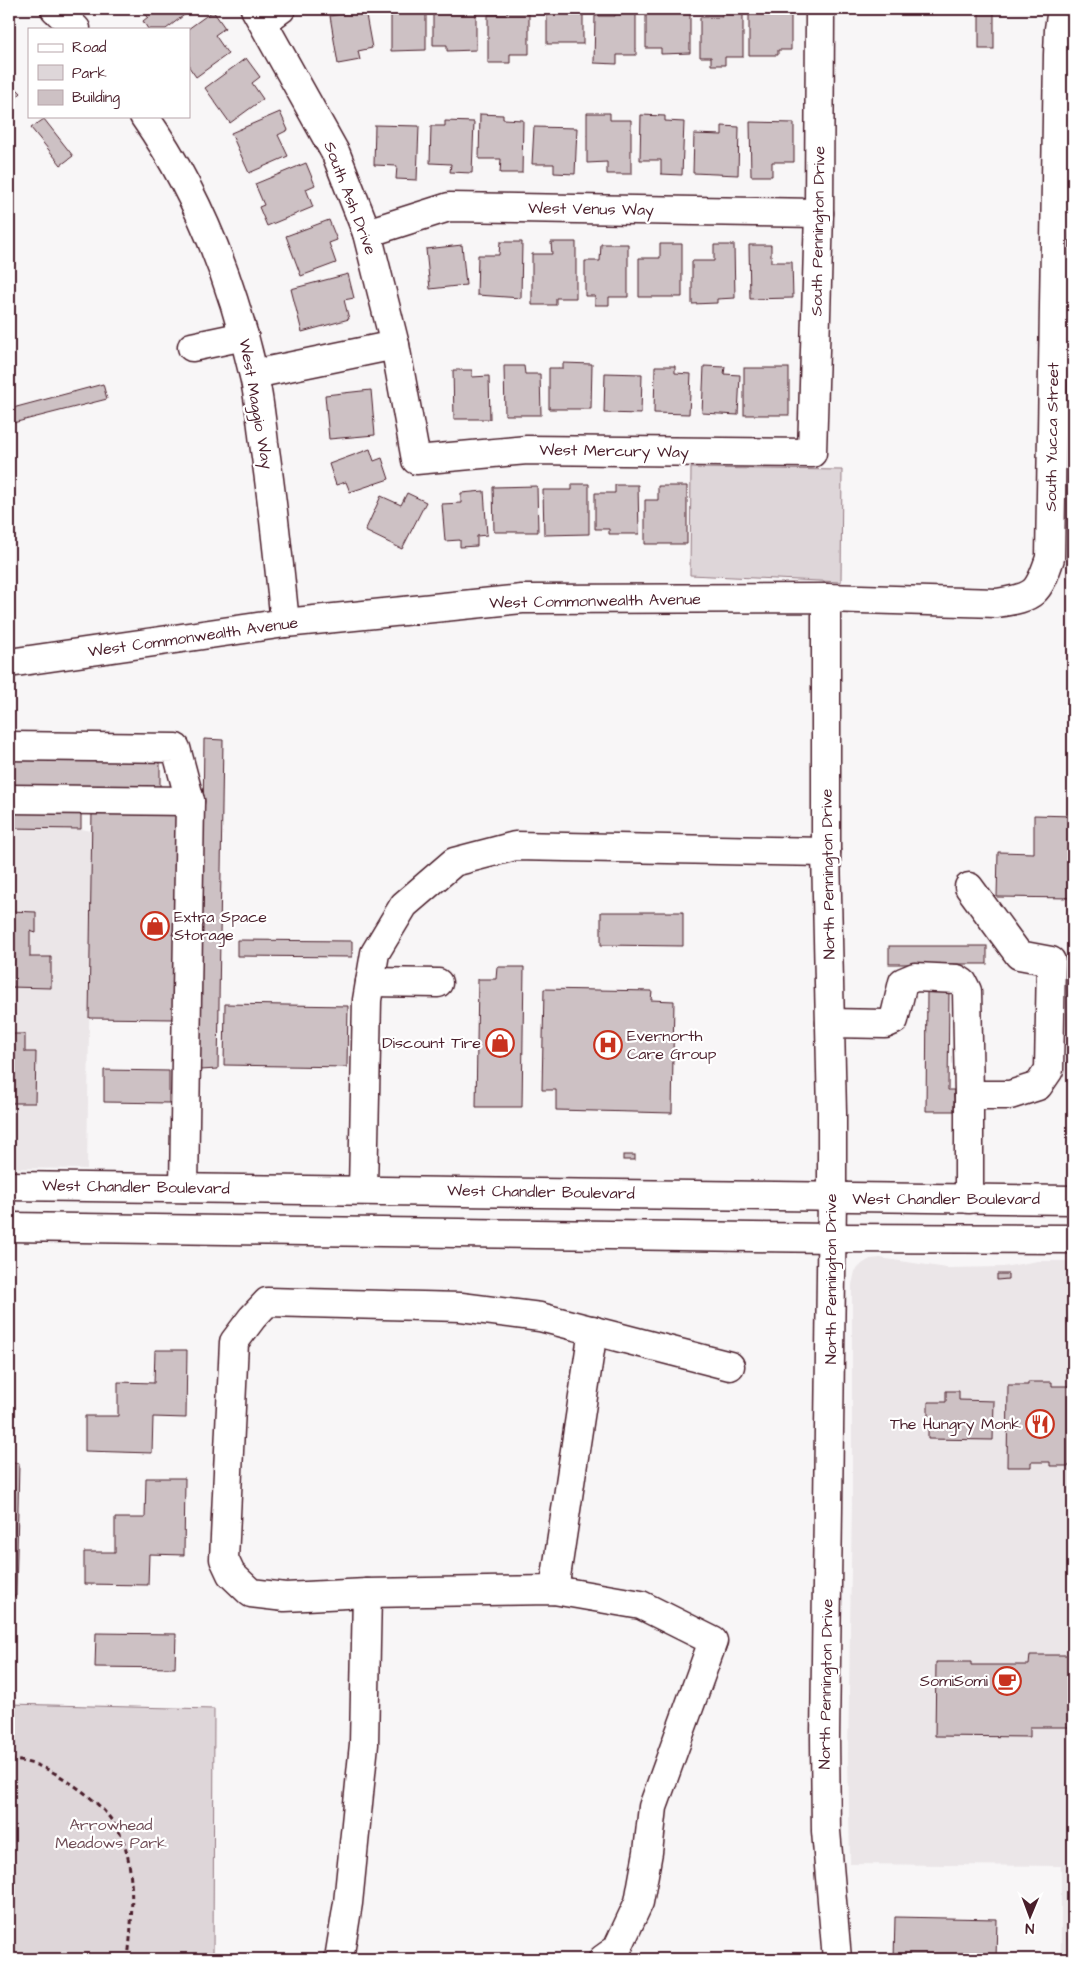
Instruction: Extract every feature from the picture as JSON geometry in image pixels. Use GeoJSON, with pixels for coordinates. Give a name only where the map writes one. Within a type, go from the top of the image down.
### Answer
{"type":"FeatureCollection","features":[{"type":"Feature","properties":{"kind":"street"},"geometry":{"type":"LineString","coordinates":[[55,9],[75,28]]}},
{"type":"Feature","properties":{"kind":"street","name":"South Pennington Drive"},"geometry":{"type":"LineString","coordinates":[[812,453],[819,213],[820,9]]}},
{"type":"Feature","properties":{"kind":"street","name":"South Yucca Street"},"geometry":{"type":"LineString","coordinates":[[1034,592],[1044,575],[1050,558],[1058,55],[1062,9]]}},
{"type":"Feature","properties":{"kind":"street","name":"South Ash Drive"},"geometry":{"type":"LineString","coordinates":[[266,13],[336,154],[367,233],[395,346],[416,460]]}},
{"type":"Feature","properties":{"kind":"street","name":"West Maggio Way"},"geometry":{"type":"LineString","coordinates":[[145,118],[160,138],[206,225],[226,275],[244,336],[254,374],[275,519],[285,623]]}},
{"type":"Feature","properties":{"kind":"street","name":"West Venus Way"},"geometry":{"type":"LineString","coordinates":[[367,233],[449,207],[819,213]]}},
{"type":"Feature","properties":{"kind":"street"},"geometry":{"type":"LineString","coordinates":[[192,347],[244,336]]}},
{"type":"Feature","properties":{"kind":"street"},"geometry":{"type":"LineString","coordinates":[[254,374],[395,346]]}},
{"type":"Feature","properties":{"kind":"street","name":"West Mercury Way"},"geometry":{"type":"LineString","coordinates":[[416,460],[527,450],[812,453]]}},
{"type":"Feature","properties":{"kind":"street","name":"West Commonwealth Avenue"},"geometry":{"type":"LineString","coordinates":[[9,663],[285,623],[522,599],[826,598],[997,602],[1016,600],[1034,592]]}},
{"type":"Feature","properties":{"kind":"street","name":"North Pennington Drive"},"geometry":{"type":"LineString","coordinates":[[826,598],[826,852],[832,1238],[825,1755],[826,1831],[837,1959]]}},
{"type":"Feature","properties":{"kind":"street"},"geometry":{"type":"LineString","coordinates":[[9,746],[176,748],[190,801],[184,1188]]}},
{"type":"Feature","properties":{"kind":"street"},"geometry":{"type":"LineString","coordinates":[[9,799],[190,801]]}},
{"type":"Feature","properties":{"kind":"street"},"geometry":{"type":"LineString","coordinates":[[363,1189],[367,1000],[375,954],[404,905],[454,862],[515,846],[826,852]]}},
{"type":"Feature","properties":{"kind":"street"},"geometry":{"type":"LineString","coordinates":[[969,886],[1019,955],[1051,961],[1049,1070],[1038,1086],[1010,1095],[969,1095]]}},
{"type":"Feature","properties":{"kind":"street"},"geometry":{"type":"LineString","coordinates":[[830,1023],[885,1024],[894,1020],[903,982],[915,977],[957,978],[963,983],[967,991],[969,1199]]}},
{"type":"Feature","properties":{"kind":"street"},"geometry":{"type":"LineString","coordinates":[[370,982],[438,983]]}},
{"type":"Feature","properties":{"kind":"street","name":"West Chandler Boulevard"},"geometry":{"type":"LineString","coordinates":[[9,1186],[363,1189],[832,1198],[1073,1200]]}},
{"type":"Feature","properties":{"kind":"street"},"geometry":{"type":"LineString","coordinates":[[9,1227],[832,1238],[1073,1239]]}},
{"type":"Feature","properties":{"kind":"street"},"geometry":{"type":"LineString","coordinates":[[603,1959],[617,1949],[639,1902],[648,1852],[653,1807],[713,1641],[641,1605],[554,1590],[285,1597],[251,1593],[231,1574],[224,1558],[234,1342],[267,1302],[461,1307],[540,1317],[730,1366]]}},
{"type":"Feature","properties":{"kind":"street"},"geometry":{"type":"LineString","coordinates":[[554,1590],[593,1330]]}},
{"type":"Feature","properties":{"kind":"street"},"geometry":{"type":"LineString","coordinates":[[339,1959],[348,1903],[364,1744],[367,1594]]}},
{"type":"Feature","properties":{"kind":"path"},"geometry":{"type":"LineString","coordinates":[[9,1760],[24,1761],[48,1768],[88,1795],[119,1831],[128,1861],[132,1892],[128,1959]]}},
{"type":"Feature","properties":{"kind":"shaded area"},"geometry":{"type":"Polygon","coordinates":[[[9,828],[81,829],[92,831],[87,1169],[9,1168],[9,828]]]}},
{"type":"Feature","properties":{"kind":"shaded area"},"geometry":{"type":"Polygon","coordinates":[[[880,1258],[947,1268],[1003,1267],[1038,1261],[1073,1261],[1073,1959],[1061,1959],[1061,1866],[850,1864],[848,1756],[852,1503],[852,1285],[855,1271],[862,1264],[870,1259],[880,1258]]]}},
{"type":"Feature","properties":{"kind":"green space"},"geometry":{"type":"Polygon","coordinates":[[[691,468],[842,470],[841,582],[690,575],[691,468]]]}},
{"type":"Feature","properties":{"kind":"green space","name":"Arrowhead Meadows Park"},"geometry":{"type":"Polygon","coordinates":[[[9,1704],[214,1709],[213,1959],[9,1959],[9,1704]]]}},
{"type":"Feature","properties":{"kind":"building"},"geometry":{"type":"Polygon","coordinates":[[[141,9],[192,9],[167,28],[147,28],[143,21],[148,17],[141,9]]]}},
{"type":"Feature","properties":{"kind":"building"},"geometry":{"type":"Polygon","coordinates":[[[391,9],[426,9],[426,50],[391,51],[391,9]]]}},
{"type":"Feature","properties":{"kind":"building"},"geometry":{"type":"Polygon","coordinates":[[[433,9],[476,9],[476,50],[447,51],[447,45],[433,45],[433,9]]]}},
{"type":"Feature","properties":{"kind":"building"},"geometry":{"type":"Polygon","coordinates":[[[507,9],[529,9],[529,54],[510,54],[510,63],[488,63],[488,15],[507,15],[507,9]]]}},
{"type":"Feature","properties":{"kind":"building"},"geometry":{"type":"Polygon","coordinates":[[[547,9],[583,9],[583,44],[547,44],[547,9]]]}},
{"type":"Feature","properties":{"kind":"building"},"geometry":{"type":"Polygon","coordinates":[[[615,9],[636,9],[636,55],[617,55],[617,64],[594,63],[595,16],[615,16],[615,9]]]}},
{"type":"Feature","properties":{"kind":"building"},"geometry":{"type":"Polygon","coordinates":[[[668,9],[690,9],[690,53],[661,54],[661,48],[646,48],[646,12],[668,12],[668,9]]]}},
{"type":"Feature","properties":{"kind":"building"},"geometry":{"type":"Polygon","coordinates":[[[722,9],[743,9],[743,57],[725,57],[725,65],[711,65],[711,57],[700,57],[700,17],[722,17],[722,9]]]}},
{"type":"Feature","properties":{"kind":"building"},"geometry":{"type":"Polygon","coordinates":[[[749,9],[771,9],[771,13],[791,13],[791,50],[778,50],[778,55],[749,55],[749,9]]]}},
{"type":"Feature","properties":{"kind":"building"},"geometry":{"type":"Polygon","coordinates":[[[979,9],[994,9],[994,49],[979,49],[979,9]]]}},
{"type":"Feature","properties":{"kind":"building"},"geometry":{"type":"Polygon","coordinates":[[[365,10],[372,48],[358,51],[360,60],[338,64],[330,16],[365,10]]]}},
{"type":"Feature","properties":{"kind":"building"},"geometry":{"type":"Polygon","coordinates":[[[213,11],[225,28],[215,35],[228,54],[196,77],[190,68],[189,28],[213,11]]]}},
{"type":"Feature","properties":{"kind":"building"},"geometry":{"type":"Polygon","coordinates":[[[246,58],[260,77],[252,83],[263,99],[230,123],[205,88],[246,58]]]}},
{"type":"Feature","properties":{"kind":"building"},"geometry":{"type":"Polygon","coordinates":[[[9,81],[21,93],[10,104],[9,103],[9,81]]]}},
{"type":"Feature","properties":{"kind":"building"},"geometry":{"type":"Polygon","coordinates":[[[280,112],[288,130],[278,135],[288,156],[249,173],[231,133],[280,112]]]}},
{"type":"Feature","properties":{"kind":"building"},"geometry":{"type":"Polygon","coordinates":[[[587,113],[610,113],[610,120],[631,120],[631,174],[607,174],[607,162],[587,163],[587,113]]]}},
{"type":"Feature","properties":{"kind":"building"},"geometry":{"type":"Polygon","coordinates":[[[480,114],[503,115],[503,119],[523,120],[522,173],[500,173],[501,159],[479,159],[480,114]]]}},
{"type":"Feature","properties":{"kind":"building"},"geometry":{"type":"Polygon","coordinates":[[[641,115],[665,116],[665,121],[684,122],[682,175],[661,174],[661,160],[640,160],[641,115]]]}},
{"type":"Feature","properties":{"kind":"building"},"geometry":{"type":"Polygon","coordinates":[[[44,119],[73,156],[61,165],[31,128],[44,119]]]}},
{"type":"Feature","properties":{"kind":"building"},"geometry":{"type":"Polygon","coordinates":[[[445,121],[474,122],[472,173],[450,172],[451,164],[430,163],[431,126],[445,126],[445,121]]]}},
{"type":"Feature","properties":{"kind":"building"},"geometry":{"type":"Polygon","coordinates":[[[750,122],[794,123],[794,162],[772,162],[772,176],[751,176],[750,122]]]}},
{"type":"Feature","properties":{"kind":"building"},"geometry":{"type":"Polygon","coordinates":[[[375,125],[419,126],[417,180],[396,179],[397,166],[374,165],[375,125]]]}},
{"type":"Feature","properties":{"kind":"building"},"geometry":{"type":"Polygon","coordinates":[[[722,126],[739,127],[738,175],[693,173],[694,134],[722,135],[722,126]]]}},
{"type":"Feature","properties":{"kind":"building"},"geometry":{"type":"Polygon","coordinates":[[[534,127],[577,128],[575,174],[554,173],[554,164],[532,164],[534,127]]]}},
{"type":"Feature","properties":{"kind":"building"},"geometry":{"type":"Polygon","coordinates":[[[306,163],[315,185],[306,189],[313,207],[267,226],[259,207],[264,205],[255,184],[306,163]]]}},
{"type":"Feature","properties":{"kind":"building"},"geometry":{"type":"Polygon","coordinates":[[[329,220],[337,240],[329,243],[336,263],[301,276],[286,236],[329,220]]]}},
{"type":"Feature","properties":{"kind":"building"},"geometry":{"type":"Polygon","coordinates":[[[500,242],[522,242],[521,298],[477,295],[478,255],[499,255],[500,242]]]}},
{"type":"Feature","properties":{"kind":"building"},"geometry":{"type":"Polygon","coordinates":[[[551,242],[576,242],[576,298],[556,298],[556,305],[532,305],[532,254],[552,254],[551,242]]]}},
{"type":"Feature","properties":{"kind":"building"},"geometry":{"type":"Polygon","coordinates":[[[601,244],[628,244],[628,297],[609,297],[609,305],[595,305],[595,296],[585,296],[585,261],[600,261],[601,244]]]}},
{"type":"Feature","properties":{"kind":"building"},"geometry":{"type":"Polygon","coordinates":[[[660,244],[682,244],[682,297],[639,297],[639,258],[660,258],[660,244]]]}},
{"type":"Feature","properties":{"kind":"building"},"geometry":{"type":"Polygon","coordinates":[[[462,245],[466,285],[430,289],[426,249],[462,245]]]}},
{"type":"Feature","properties":{"kind":"building"},"geometry":{"type":"Polygon","coordinates":[[[714,245],[734,245],[735,298],[717,299],[717,303],[692,304],[692,261],[714,261],[714,245]]]}},
{"type":"Feature","properties":{"kind":"building"},"geometry":{"type":"Polygon","coordinates":[[[749,245],[771,245],[771,262],[792,262],[793,298],[750,299],[749,245]]]}},
{"type":"Feature","properties":{"kind":"building"},"geometry":{"type":"Polygon","coordinates":[[[348,274],[354,298],[344,300],[349,319],[302,332],[291,289],[348,274]]]}},
{"type":"Feature","properties":{"kind":"building"},"geometry":{"type":"Polygon","coordinates":[[[563,363],[592,364],[591,409],[549,409],[549,368],[563,368],[563,363]]]}},
{"type":"Feature","properties":{"kind":"building"},"geometry":{"type":"Polygon","coordinates":[[[504,366],[524,366],[525,374],[540,374],[541,415],[505,415],[504,366]]]}},
{"type":"Feature","properties":{"kind":"building"},"geometry":{"type":"Polygon","coordinates":[[[655,366],[675,366],[675,373],[691,374],[689,414],[654,413],[655,366]]]}},
{"type":"Feature","properties":{"kind":"building"},"geometry":{"type":"Polygon","coordinates":[[[704,366],[725,367],[724,374],[740,375],[738,415],[702,413],[704,366]]]}},
{"type":"Feature","properties":{"kind":"building"},"geometry":{"type":"Polygon","coordinates":[[[744,368],[789,368],[789,415],[744,415],[744,368]]]}},
{"type":"Feature","properties":{"kind":"building"},"geometry":{"type":"Polygon","coordinates":[[[453,370],[472,370],[472,377],[489,376],[490,419],[454,419],[453,370]]]}},
{"type":"Feature","properties":{"kind":"building"},"geometry":{"type":"Polygon","coordinates":[[[605,373],[642,374],[641,414],[604,413],[605,373]]]}},
{"type":"Feature","properties":{"kind":"building"},"geometry":{"type":"Polygon","coordinates":[[[103,384],[107,399],[9,424],[9,409],[103,384]]]}},
{"type":"Feature","properties":{"kind":"building"},"geometry":{"type":"Polygon","coordinates":[[[371,390],[375,435],[329,439],[325,395],[371,390]]]}},
{"type":"Feature","properties":{"kind":"building"},"geometry":{"type":"Polygon","coordinates":[[[370,449],[374,461],[382,458],[389,479],[350,492],[346,482],[336,485],[329,464],[370,449]]]}},
{"type":"Feature","properties":{"kind":"building"},"geometry":{"type":"Polygon","coordinates":[[[572,484],[589,484],[589,534],[544,535],[543,490],[572,490],[572,484]]]}},
{"type":"Feature","properties":{"kind":"building"},"geometry":{"type":"Polygon","coordinates":[[[615,485],[638,485],[639,534],[609,534],[609,529],[595,529],[595,493],[615,493],[615,485]]]}},
{"type":"Feature","properties":{"kind":"building"},"geometry":{"type":"Polygon","coordinates":[[[537,486],[538,532],[494,532],[493,487],[537,486]]]}},
{"type":"Feature","properties":{"kind":"building"},"geometry":{"type":"Polygon","coordinates":[[[658,486],[687,486],[687,544],[645,544],[645,500],[658,500],[658,486]]]}},
{"type":"Feature","properties":{"kind":"building"},"geometry":{"type":"Polygon","coordinates":[[[484,491],[487,535],[477,536],[477,546],[460,547],[460,540],[445,541],[442,504],[461,503],[461,493],[484,491]]]}},
{"type":"Feature","properties":{"kind":"building"},"geometry":{"type":"Polygon","coordinates":[[[407,493],[426,502],[402,549],[365,531],[381,496],[401,505],[407,493]]]}},
{"type":"Feature","properties":{"kind":"building"},"geometry":{"type":"Polygon","coordinates":[[[204,739],[223,740],[218,1069],[200,1070],[204,739]]]}},
{"type":"Feature","properties":{"kind":"building"},"geometry":{"type":"Polygon","coordinates":[[[9,756],[160,758],[160,789],[9,786],[9,756]]]}},
{"type":"Feature","properties":{"kind":"building"},"geometry":{"type":"Polygon","coordinates":[[[9,810],[81,811],[81,829],[9,828],[9,810]]]}},
{"type":"Feature","properties":{"kind":"building"},"geometry":{"type":"Polygon","coordinates":[[[92,811],[177,812],[174,1019],[89,1018],[92,811]]]}},
{"type":"Feature","properties":{"kind":"building"},"geometry":{"type":"Polygon","coordinates":[[[1034,815],[1073,816],[1073,898],[997,897],[998,852],[1034,853],[1034,815]]]}},
{"type":"Feature","properties":{"kind":"building"},"geometry":{"type":"Polygon","coordinates":[[[9,911],[36,912],[36,933],[30,931],[30,957],[51,957],[51,988],[9,987],[9,911]]]}},
{"type":"Feature","properties":{"kind":"building"},"geometry":{"type":"Polygon","coordinates":[[[601,912],[683,912],[683,946],[601,945],[601,912]]]}},
{"type":"Feature","properties":{"kind":"building"},"geometry":{"type":"Polygon","coordinates":[[[237,940],[352,941],[352,957],[237,956],[237,940]]]}},
{"type":"Feature","properties":{"kind":"building"},"geometry":{"type":"Polygon","coordinates":[[[889,946],[987,946],[987,964],[889,964],[889,946]]]}},
{"type":"Feature","properties":{"kind":"building","name":"Discount Tire"},"geometry":{"type":"Polygon","coordinates":[[[497,967],[524,967],[522,1107],[476,1107],[478,979],[496,979],[497,967]]]}},
{"type":"Feature","properties":{"kind":"building","name":"Evernorth Care Group"},"geometry":{"type":"Polygon","coordinates":[[[544,989],[652,991],[651,1000],[674,1001],[672,1113],[556,1110],[556,1090],[542,1090],[544,989]]]}},
{"type":"Feature","properties":{"kind":"building"},"geometry":{"type":"Polygon","coordinates":[[[927,992],[949,992],[948,1090],[954,1090],[954,1111],[926,1111],[927,992]]]}},
{"type":"Feature","properties":{"kind":"building"},"geometry":{"type":"Polygon","coordinates":[[[225,1004],[348,1006],[347,1067],[224,1065],[225,1004]]]}},
{"type":"Feature","properties":{"kind":"building"},"geometry":{"type":"Polygon","coordinates":[[[9,1034],[25,1034],[25,1052],[36,1052],[35,1103],[9,1103],[9,1034]]]}},
{"type":"Feature","properties":{"kind":"building"},"geometry":{"type":"Polygon","coordinates":[[[104,1070],[169,1071],[169,1103],[104,1102],[104,1070]]]}},
{"type":"Feature","properties":{"kind":"building"},"geometry":{"type":"Polygon","coordinates":[[[623,1155],[635,1155],[635,1160],[623,1160],[623,1155]]]}},
{"type":"Feature","properties":{"kind":"building"},"geometry":{"type":"Polygon","coordinates":[[[997,1274],[1008,1274],[1008,1279],[997,1280],[997,1274]]]}},
{"type":"Feature","properties":{"kind":"building"},"geometry":{"type":"Polygon","coordinates":[[[155,1350],[187,1350],[186,1418],[153,1417],[152,1453],[85,1451],[85,1416],[118,1416],[118,1382],[154,1383],[155,1350]]]}},
{"type":"Feature","properties":{"kind":"building","name":"The Hungry Monk"},"geometry":{"type":"Polygon","coordinates":[[[1028,1382],[1052,1382],[1052,1386],[1072,1386],[1071,1466],[1050,1466],[1050,1462],[1031,1462],[1031,1467],[1007,1467],[1008,1385],[1028,1385],[1028,1382]]]}},
{"type":"Feature","properties":{"kind":"building"},"geometry":{"type":"Polygon","coordinates":[[[946,1391],[959,1391],[959,1400],[994,1401],[993,1440],[928,1439],[928,1402],[946,1402],[946,1391]]]}},
{"type":"Feature","properties":{"kind":"building"},"geometry":{"type":"Polygon","coordinates":[[[9,1463],[19,1463],[16,1596],[9,1596],[9,1463]]]}},
{"type":"Feature","properties":{"kind":"building"},"geometry":{"type":"Polygon","coordinates":[[[146,1478],[185,1478],[184,1555],[149,1554],[148,1585],[84,1584],[84,1552],[115,1552],[115,1518],[145,1518],[146,1478]]]}},
{"type":"Feature","properties":{"kind":"building"},"geometry":{"type":"Polygon","coordinates":[[[96,1633],[176,1634],[175,1668],[95,1667],[96,1633]]]}},
{"type":"Feature","properties":{"kind":"building"},"geometry":{"type":"Polygon","coordinates":[[[1030,1655],[1073,1655],[1073,1727],[1030,1727],[1030,1737],[935,1736],[936,1662],[971,1662],[971,1665],[1029,1665],[1030,1655]]]}},
{"type":"Feature","properties":{"kind":"building"},"geometry":{"type":"Polygon","coordinates":[[[895,1917],[997,1919],[996,1959],[894,1959],[895,1917]]]}},
{"type":"Feature","properties":{"kind":"place","name":"Extra Space Storage"},"geometry":{"type":"Point","coordinates":[155,926]}},
{"type":"Feature","properties":{"kind":"place","name":"Discount Tire"},"geometry":{"type":"Point","coordinates":[500,1043]}},
{"type":"Feature","properties":{"kind":"place","name":"Evernorth Care Group"},"geometry":{"type":"Point","coordinates":[608,1045]}},
{"type":"Feature","properties":{"kind":"place","name":"The Hungry Monk"},"geometry":{"type":"Point","coordinates":[1040,1424]}},
{"type":"Feature","properties":{"kind":"place","name":"SomiSomi"},"geometry":{"type":"Point","coordinates":[1007,1681]}}]}
